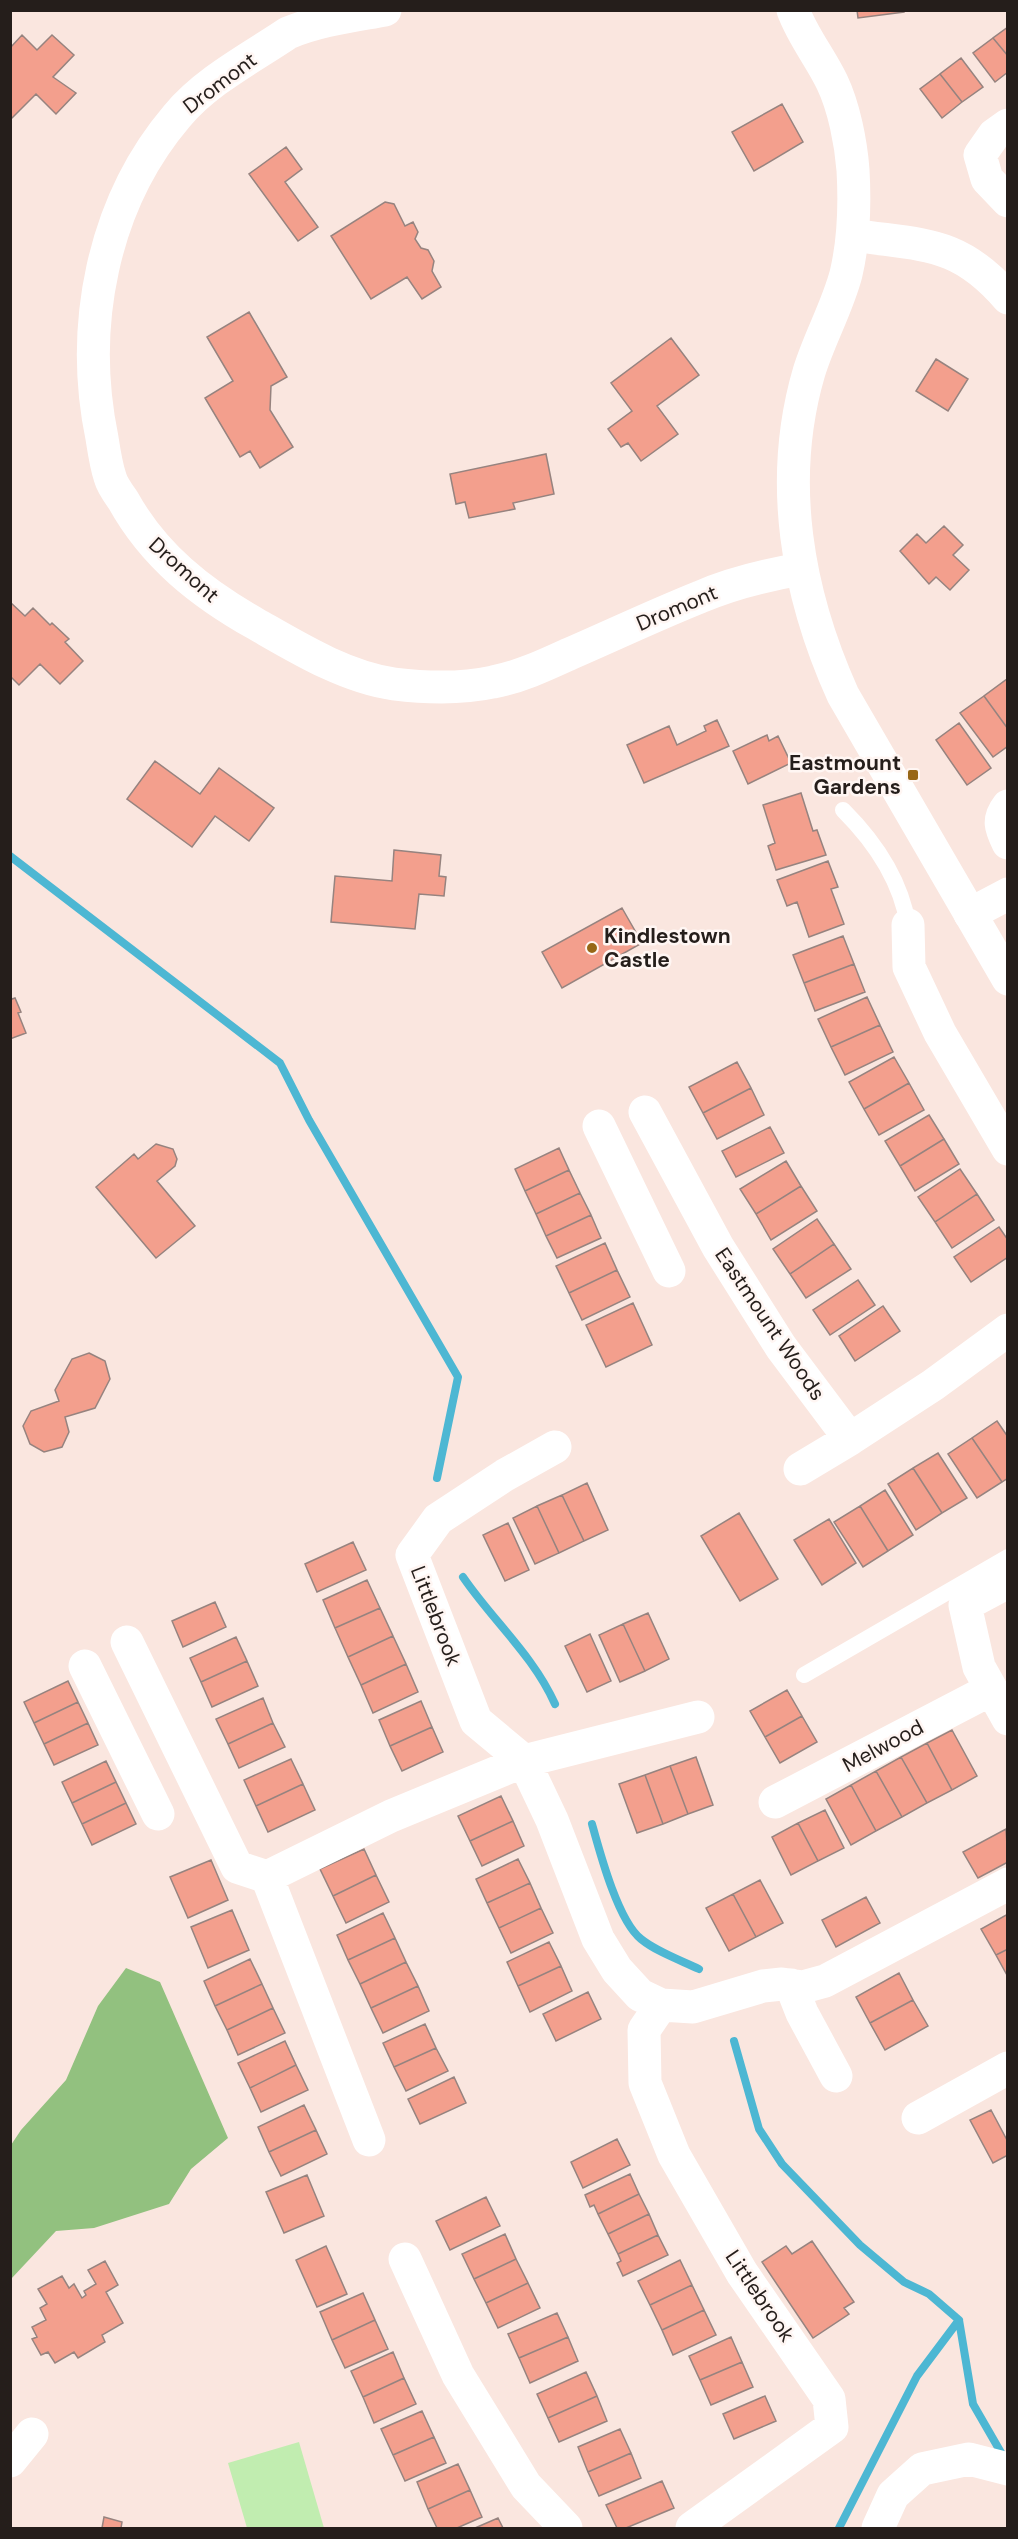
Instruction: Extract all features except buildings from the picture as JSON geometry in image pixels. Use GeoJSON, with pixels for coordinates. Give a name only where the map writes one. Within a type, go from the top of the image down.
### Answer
{"type":"FeatureCollection","features":[{"type":"Feature","properties":{"kind":"street","name":"Dromont"},"geometry":{"type":"LineString","coordinates":[[386,10],[320,21],[295,30],[208,87],[178,114],[164,133],[144,162],[119,213],[100,279],[96,305],[92,351],[97,413],[110,478],[134,521],[154,549],[220,604],[326,662],[362,676],[393,684],[454,688],[519,676],[702,596],[758,577],[801,569]]}},
{"type":"Feature","properties":{"kind":"street"},"geometry":{"type":"LineString","coordinates":[[793,10],[800,29],[836,92],[852,167],[853,235],[846,275],[810,372],[797,433],[794,506],[801,569],[825,654],[843,695],[1008,979]]}},
{"type":"Feature","properties":{"kind":"street"},"geometry":{"type":"LineString","coordinates":[[1008,126],[994,135],[980,155],[987,179],[1008,201]]}},
{"type":"Feature","properties":{"kind":"street"},"geometry":{"type":"LineString","coordinates":[[853,235],[951,251],[977,266],[1008,298]]}},
{"type":"Feature","properties":{"kind":"street"},"geometry":{"type":"LineString","coordinates":[[1008,806],[1000,820],[1008,843]]}},
{"type":"Feature","properties":{"kind":"street"},"geometry":{"type":"LineString","coordinates":[[970,914],[1008,894]]}},
{"type":"Feature","properties":{"kind":"street"},"geometry":{"type":"LineString","coordinates":[[908,925],[909,967],[940,1033],[1008,1149]]}},
{"type":"Feature","properties":{"kind":"street","name":"Eastmount Woods"},"geometry":{"type":"LineString","coordinates":[[645,1112],[695,1208],[781,1347],[850,1439]]}},
{"type":"Feature","properties":{"kind":"street"},"geometry":{"type":"LineString","coordinates":[[599,1126],[669,1271]]}},
{"type":"Feature","properties":{"kind":"street"},"geometry":{"type":"LineString","coordinates":[[651,1230],[695,1208]]}},
{"type":"Feature","properties":{"kind":"street"},"geometry":{"type":"LineString","coordinates":[[800,1469],[942,1378],[1008,1330]]}},
{"type":"Feature","properties":{"kind":"street","name":"Littlebrook"},"geometry":{"type":"LineString","coordinates":[[555,1447],[505,1475],[438,1519],[412,1555],[476,1721],[524,1761],[552,1820],[598,1939],[617,1970],[640,1995],[661,2005],[693,2007],[763,1986],[803,1987],[825,1981],[1008,1884]]}},
{"type":"Feature","properties":{"kind":"street"},"geometry":{"type":"LineString","coordinates":[[1008,1582],[965,1605],[979,1667],[1008,1719]]}},
{"type":"Feature","properties":{"kind":"street"},"geometry":{"type":"LineString","coordinates":[[127,1642],[237,1867],[267,1877],[391,1816],[524,1761],[698,1717]]}},
{"type":"Feature","properties":{"kind":"street"},"geometry":{"type":"LineString","coordinates":[[85,1666],[158,1814]]}},
{"type":"Feature","properties":{"kind":"street","name":"Melwood"},"geometry":{"type":"LineString","coordinates":[[775,1802],[990,1690]]}},
{"type":"Feature","properties":{"kind":"street"},"geometry":{"type":"LineString","coordinates":[[127,1751],[170,1729]]}},
{"type":"Feature","properties":{"kind":"street"},"geometry":{"type":"LineString","coordinates":[[267,1877],[369,2140]]}},
{"type":"Feature","properties":{"kind":"street"},"geometry":{"type":"LineString","coordinates":[[791,1985],[801,2013],[836,2076]]}},
{"type":"Feature","properties":{"kind":"street","name":"Littlebrook"},"geometry":{"type":"LineString","coordinates":[[661,2005],[644,2030],[645,2083],[674,2155],[742,2273],[829,2399],[832,2427],[692,2529]]}},
{"type":"Feature","properties":{"kind":"street"},"geometry":{"type":"LineString","coordinates":[[918,2118],[1008,2068]]}},
{"type":"Feature","properties":{"kind":"street"},"geometry":{"type":"LineString","coordinates":[[405,2259],[458,2376],[526,2486],[566,2529]]}},
{"type":"Feature","properties":{"kind":"street"},"geometry":{"type":"LineString","coordinates":[[10,2461],[32,2434]]}},
{"type":"Feature","properties":{"kind":"street"},"geometry":{"type":"LineString","coordinates":[[878,2529],[893,2495],[922,2469],[969,2458],[1008,2469]]}},
{"type":"Feature","properties":{"kind":"lane"},"geometry":{"type":"LineString","coordinates":[[843,810],[866,833],[885,862],[906,914],[908,925]]}},
{"type":"Feature","properties":{"kind":"lane"},"geometry":{"type":"LineString","coordinates":[[804,1675],[1008,1557]]}},
{"type":"Feature","properties":{"kind":"green space"},"geometry":{"type":"Polygon","coordinates":[[[126,1968],[160,1982],[228,2138],[191,2169],[169,2204],[94,2228],[56,2231],[11,2279],[11,2145],[21,2130],[66,2080],[98,2006],[126,1968]]]}},
{"type":"Feature","properties":{"kind":"green space"},"geometry":{"type":"Polygon","coordinates":[[[299,2442],[324,2528],[247,2528],[228,2463],[299,2442]]]}},
{"type":"Feature","properties":{"kind":"waterway"},"geometry":{"type":"LineString","coordinates":[[10,856],[280,1063],[309,1120],[458,1377],[437,1478]]}},
{"type":"Feature","properties":{"kind":"waterway"},"geometry":{"type":"LineString","coordinates":[[463,1577],[536,1670],[555,1704]]}},
{"type":"Feature","properties":{"kind":"waterway"},"geometry":{"type":"LineString","coordinates":[[592,1824],[617,1902],[633,1930],[654,1948],[699,1969]]}},
{"type":"Feature","properties":{"kind":"waterway"},"geometry":{"type":"LineString","coordinates":[[734,2041],[759,2129],[782,2164],[860,2245],[904,2282],[929,2294],[959,2320],[973,2404],[1003,2456]]}},
{"type":"Feature","properties":{"kind":"waterway"},"geometry":{"type":"LineString","coordinates":[[839,2528],[917,2376],[959,2320]]}},
{"type":"Feature","properties":{"kind":"place","name":"Eastmount Gardens"},"geometry":{"type":"Point","coordinates":[913,775]}},
{"type":"Feature","properties":{"kind":"place","name":"Kindlestown Castle"},"geometry":{"type":"Point","coordinates":[592,948]}}]}
